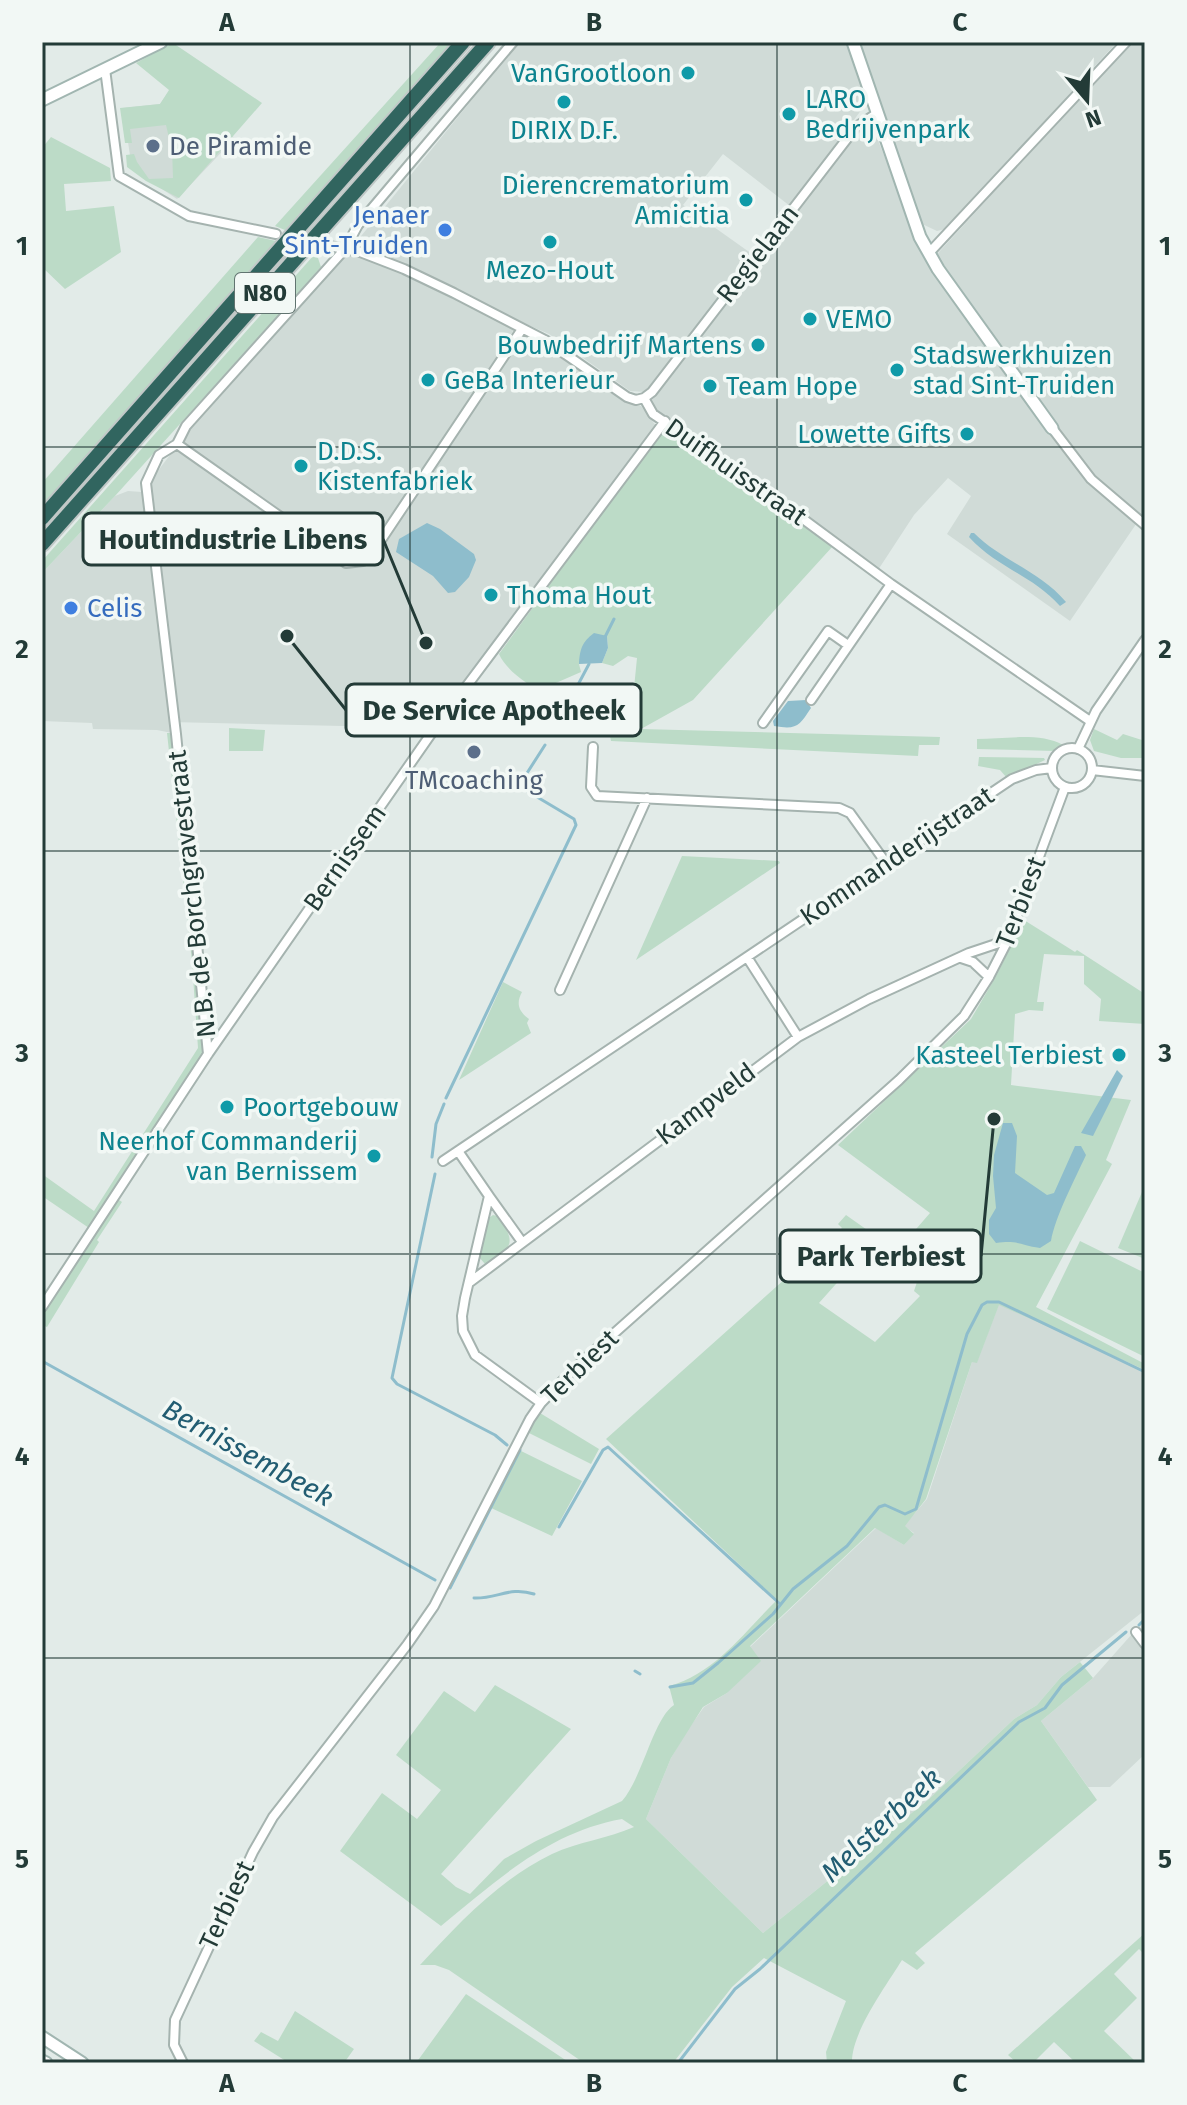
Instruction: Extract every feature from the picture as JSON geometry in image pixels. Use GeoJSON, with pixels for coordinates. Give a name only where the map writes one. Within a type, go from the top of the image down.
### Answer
{"type":"FeatureCollection","features":[{"type":"Feature","properties":{"kind":"highway","name":"N80"},"geometry":{"type":"LineString","coordinates":[[42,518],[463,42]]}},
{"type":"Feature","properties":{"kind":"highway","name":"N80"},"geometry":{"type":"LineString","coordinates":[[42,544],[488,42]]}},
{"type":"Feature","properties":{"kind":"street"},"geometry":{"type":"LineString","coordinates":[[42,100],[161,42]]}},
{"type":"Feature","properties":{"kind":"street","name":"N.B. de Borchgravestraat"},"geometry":{"type":"LineString","coordinates":[[208,1054],[176,734],[146,483],[159,455],[177,444],[186,426],[345,249],[358,225],[513,42]]}},
{"type":"Feature","properties":{"kind":"street"},"geometry":{"type":"LineString","coordinates":[[853,42],[920,237],[929,253],[1091,479],[1145,525]]}},
{"type":"Feature","properties":{"kind":"street"},"geometry":{"type":"LineString","coordinates":[[929,253],[1126,42]]}},
{"type":"Feature","properties":{"kind":"street"},"geometry":{"type":"LineString","coordinates":[[105,69],[119,176],[189,216],[276,234]]}},
{"type":"Feature","properties":{"kind":"street","name":"Regielaan"},"geometry":{"type":"LineString","coordinates":[[644,398],[652,392],[856,127],[876,114]]}},
{"type":"Feature","properties":{"kind":"street","name":"Duifhuisstraat"},"geometry":{"type":"LineString","coordinates":[[324,245],[404,269],[545,340],[627,397],[636,400],[644,398],[653,414],[1090,721]]}},
{"type":"Feature","properties":{"kind":"street"},"geometry":{"type":"LineString","coordinates":[[177,444],[346,563],[363,561],[373,552],[522,329]]}},
{"type":"Feature","properties":{"kind":"street","name":"Bernissem"},"geometry":{"type":"LineString","coordinates":[[42,1307],[208,1054],[442,719],[665,421]]}},
{"type":"Feature","properties":{"kind":"street"},"geometry":{"type":"LineString","coordinates":[[811,700],[891,584]]}},
{"type":"Feature","properties":{"kind":"street"},"geometry":{"type":"LineString","coordinates":[[763,723],[828,631],[848,645]]}},
{"type":"Feature","properties":{"kind":"street"},"geometry":{"type":"LineString","coordinates":[[1078,749],[1090,721],[1145,640]]}},
{"type":"Feature","properties":{"kind":"street"},"geometry":{"type":"LineString","coordinates":[[593,747],[590,783],[594,793],[601,796],[846,810],[886,863]]}},
{"type":"Feature","properties":{"kind":"street"},"geometry":{"type":"LineString","coordinates":[[1078,749],[1088,757],[1092,770],[1083,785],[1065,787],[1057,782],[1052,768],[1060,752],[1078,749]]}},
{"type":"Feature","properties":{"kind":"street","name":"Kommanderijstraat"},"geometry":{"type":"LineString","coordinates":[[443,1161],[1012,779],[1052,768]]}},
{"type":"Feature","properties":{"kind":"street"},"geometry":{"type":"LineString","coordinates":[[1092,770],[1145,776]]}},
{"type":"Feature","properties":{"kind":"street","name":"Terbiest"},"geometry":{"type":"LineString","coordinates":[[183,2063],[174,2045],[175,2020],[253,1852],[279,1807],[407,1645],[434,1606],[541,1403],[574,1369],[936,1045],[964,1016],[1008,940],[1065,787]]}},
{"type":"Feature","properties":{"kind":"street"},"geometry":{"type":"LineString","coordinates":[[560,990],[647,798]]}},
{"type":"Feature","properties":{"kind":"street","name":"Kampveld"},"geometry":{"type":"LineString","coordinates":[[470,1282],[798,1037],[869,999],[981,948],[1008,940]]}},
{"type":"Feature","properties":{"kind":"street"},"geometry":{"type":"LineString","coordinates":[[747,957],[798,1037]]}},
{"type":"Feature","properties":{"kind":"street"},"geometry":{"type":"LineString","coordinates":[[961,958],[973,962],[989,977]]}},
{"type":"Feature","properties":{"kind":"street"},"geometry":{"type":"LineString","coordinates":[[458,1151],[522,1242]]}},
{"type":"Feature","properties":{"kind":"street"},"geometry":{"type":"LineString","coordinates":[[489,1196],[462,1316],[463,1331],[475,1355],[541,1403]]}},
{"type":"Feature","properties":{"kind":"street"},"geometry":{"type":"LineString","coordinates":[[1136,1632],[1145,1644]]}},
{"type":"Feature","properties":{"kind":"street"},"geometry":{"type":"LineString","coordinates":[[42,2037],[82,2063]]}},
{"type":"Feature","properties":{"kind":"shaded area"},"geometry":{"type":"Polygon","coordinates":[[[519,42],[1117,42],[945,229],[937,231],[920,223],[879,107],[865,105],[790,206],[723,154],[683,205],[752,254],[645,392],[630,391],[549,334],[519,321],[391,534],[521,340],[530,339],[546,347],[628,403],[641,406],[656,426],[432,728],[170,722],[172,733],[93,729],[92,723],[42,721],[42,573],[115,496],[128,491],[142,492],[185,435],[344,257],[519,42]]]}},
{"type":"Feature","properties":{"kind":"shaded area"},"geometry":{"type":"Polygon","coordinates":[[[1132,42],[1145,42],[1145,511],[1070,621],[947,534],[971,496],[948,478],[914,515],[878,570],[657,410],[652,400],[857,131],[873,128],[928,264],[1132,42]]]}},
{"type":"Feature","properties":{"kind":"shaded area"},"geometry":{"type":"Polygon","coordinates":[[[170,90],[235,138],[177,199],[132,169],[123,108],[160,104],[170,90]]]}},
{"type":"Feature","properties":{"kind":"shaded area"},"geometry":{"type":"Polygon","coordinates":[[[999,1304],[1145,1370],[1145,1610],[1061,1677],[1037,1705],[1014,1719],[929,1799],[763,1933],[646,1819],[671,1758],[687,1731],[704,1707],[727,1693],[750,1647],[876,1528],[904,1545],[914,1533],[904,1526],[927,1499],[972,1362],[977,1362],[999,1304]]]}},
{"type":"Feature","properties":{"kind":"shaded area"},"geometry":{"type":"Polygon","coordinates":[[[1145,1626],[1145,1754],[1110,1787],[1088,1787],[1041,1721],[1093,1678],[1132,1634],[1145,1626]]]}},
{"type":"Feature","properties":{"kind":"green space"},"geometry":{"type":"Polygon","coordinates":[[[441,42],[452,42],[285,230],[275,226],[441,42]]]}},
{"type":"Feature","properties":{"kind":"green space"},"geometry":{"type":"Polygon","coordinates":[[[173,43],[262,103],[179,198],[127,167],[126,155],[134,154],[149,179],[173,178],[172,148],[185,147],[183,136],[169,138],[166,125],[130,129],[132,143],[125,143],[120,108],[160,104],[169,90],[136,63],[173,43]]]}},
{"type":"Feature","properties":{"kind":"green space"},"geometry":{"type":"Polygon","coordinates":[[[51,137],[110,168],[111,181],[64,184],[66,211],[114,206],[121,252],[65,289],[42,267],[42,148],[51,137]]]}},
{"type":"Feature","properties":{"kind":"green space"},"geometry":{"type":"Polygon","coordinates":[[[258,237],[276,241],[42,506],[42,483],[258,237]]]}},
{"type":"Feature","properties":{"kind":"green space"},"geometry":{"type":"Polygon","coordinates":[[[314,255],[321,267],[42,573],[42,561],[314,255]]]}},
{"type":"Feature","properties":{"kind":"green space"},"geometry":{"type":"Polygon","coordinates":[[[666,429],[833,546],[693,700],[641,729],[940,737],[939,745],[919,745],[918,756],[611,741],[607,721],[632,708],[637,658],[628,656],[613,666],[602,663],[608,648],[607,636],[579,664],[581,672],[549,686],[551,690],[539,690],[512,672],[499,654],[660,433],[666,429]]]}},
{"type":"Feature","properties":{"kind":"green space"},"geometry":{"type":"Polygon","coordinates":[[[229,728],[265,730],[263,751],[229,751],[229,728]]]}},
{"type":"Feature","properties":{"kind":"green space"},"geometry":{"type":"Polygon","coordinates":[[[1094,729],[1117,740],[1123,734],[1145,741],[1145,758],[1121,758],[1094,751],[1090,740],[1094,729]]]}},
{"type":"Feature","properties":{"kind":"green space"},"geometry":{"type":"Polygon","coordinates":[[[167,733],[172,733],[203,1055],[89,1228],[42,1196],[42,1174],[94,1211],[198,1048],[192,962],[167,733]]]}},
{"type":"Feature","properties":{"kind":"green space"},"geometry":{"type":"Polygon","coordinates":[[[1033,737],[1063,745],[1056,751],[977,749],[977,739],[1033,737]]]}},
{"type":"Feature","properties":{"kind":"green space"},"geometry":{"type":"Polygon","coordinates":[[[979,757],[1045,760],[1007,778],[1000,770],[978,766],[979,757]]]}},
{"type":"Feature","properties":{"kind":"green space"},"geometry":{"type":"Polygon","coordinates":[[[682,856],[780,863],[636,960],[682,856]]]}},
{"type":"Feature","properties":{"kind":"green space"},"geometry":{"type":"Polygon","coordinates":[[[1024,920],[1075,952],[1077,950],[1145,994],[1145,1024],[1099,1021],[1101,999],[1084,984],[1084,956],[1044,954],[1037,1002],[1044,1002],[1043,1011],[1029,1010],[1015,1014],[1011,1085],[1131,1100],[1106,1160],[1112,1164],[1036,1307],[1145,1364],[1145,1370],[999,1305],[977,1363],[972,1362],[926,1499],[905,1526],[914,1534],[904,1545],[875,1528],[750,1646],[761,1661],[727,1693],[703,1707],[671,1758],[646,1819],[763,1933],[929,1799],[1014,1719],[1037,1705],[1061,1677],[1080,1662],[1093,1678],[1041,1721],[1097,1800],[915,1953],[925,1963],[917,1970],[902,1960],[863,2024],[852,2063],[827,2063],[826,2052],[846,2001],[764,1958],[732,1987],[673,2063],[584,2063],[449,1970],[435,1965],[420,1965],[481,1903],[533,1864],[562,1850],[634,1827],[622,1819],[596,1825],[547,1846],[504,1875],[441,1926],[340,1851],[382,1793],[417,1819],[441,1790],[396,1755],[444,1691],[475,1712],[495,1685],[571,1729],[441,1874],[470,1894],[504,1859],[622,1801],[636,1778],[660,1723],[674,1705],[669,1686],[686,1680],[715,1662],[777,1600],[606,1439],[842,1228],[838,1224],[846,1215],[897,1251],[930,1213],[838,1145],[971,1019],[1024,920]],[[869,1247],[819,1303],[875,1342],[920,1296],[914,1291],[919,1276],[908,1267],[898,1268],[869,1247]]]}},
{"type":"Feature","properties":{"kind":"green space"},"geometry":{"type":"Polygon","coordinates":[[[503,982],[522,992],[519,1007],[529,1019],[527,1023],[531,1033],[459,1080],[503,982]]]}},
{"type":"Feature","properties":{"kind":"green space"},"geometry":{"type":"Polygon","coordinates":[[[1145,1185],[1145,1259],[1118,1248],[1145,1185]]]}},
{"type":"Feature","properties":{"kind":"green space"},"geometry":{"type":"Polygon","coordinates":[[[116,1198],[122,1202],[97,1240],[99,1242],[47,1327],[42,1325],[42,1313],[116,1198]]]}},
{"type":"Feature","properties":{"kind":"green space"},"geometry":{"type":"Polygon","coordinates":[[[493,1215],[504,1225],[510,1239],[506,1250],[485,1264],[479,1257],[489,1218],[493,1215]]]}},
{"type":"Feature","properties":{"kind":"green space"},"geometry":{"type":"Polygon","coordinates":[[[1080,1241],[1145,1273],[1145,1357],[1047,1309],[1080,1241]]]}},
{"type":"Feature","properties":{"kind":"green space"},"geometry":{"type":"Polygon","coordinates":[[[540,1413],[599,1449],[591,1464],[527,1432],[540,1413]]]}},
{"type":"Feature","properties":{"kind":"green space"},"geometry":{"type":"Polygon","coordinates":[[[517,1449],[582,1481],[552,1536],[489,1507],[517,1449]]]}},
{"type":"Feature","properties":{"kind":"green space"},"geometry":{"type":"Polygon","coordinates":[[[1145,1933],[1145,1955],[1139,1949],[1114,1974],[1137,1998],[1104,2031],[1137,2063],[1076,2063],[1054,2042],[1033,2063],[1017,2063],[1008,2055],[1145,1933]]]}},
{"type":"Feature","properties":{"kind":"green space"},"geometry":{"type":"Polygon","coordinates":[[[466,1994],[570,2063],[416,2063],[466,1994]]]}},
{"type":"Feature","properties":{"kind":"green space"},"geometry":{"type":"Polygon","coordinates":[[[295,2011],[354,2049],[344,2063],[289,2063],[254,2041],[261,2032],[278,2041],[295,2011]]]}},
{"type":"Feature","properties":{"kind":"water"},"geometry":{"type":"Polygon","coordinates":[[[427,523],[474,554],[476,560],[469,577],[455,592],[448,593],[433,576],[396,552],[399,539],[427,523]]]}},
{"type":"Feature","properties":{"kind":"water"},"geometry":{"type":"Polygon","coordinates":[[[971,533],[1045,582],[1066,602],[1060,606],[1037,586],[991,556],[969,537],[971,533]]]}},
{"type":"Feature","properties":{"kind":"water"},"geometry":{"type":"Polygon","coordinates":[[[594,633],[607,636],[608,648],[602,663],[579,664],[582,646],[594,633]]]}},
{"type":"Feature","properties":{"kind":"water"},"geometry":{"type":"Polygon","coordinates":[[[806,700],[811,708],[800,723],[793,727],[774,726],[773,721],[788,701],[806,700]]]}},
{"type":"Feature","properties":{"kind":"water"},"geometry":{"type":"Polygon","coordinates":[[[1117,1070],[1123,1076],[1093,1136],[1081,1133],[1117,1070]]]}},
{"type":"Feature","properties":{"kind":"water"},"geometry":{"type":"Polygon","coordinates":[[[1003,1123],[1012,1123],[1017,1136],[1015,1173],[1047,1195],[1054,1193],[1075,1146],[1081,1146],[1086,1155],[1061,1210],[1051,1241],[1040,1248],[1014,1242],[996,1243],[989,1234],[989,1220],[996,1208],[994,1155],[1003,1123]]]}},
{"type":"Feature","properties":{"kind":"waterway"},"geometry":{"type":"LineString","coordinates":[[605,637],[614,619]]}},
{"type":"Feature","properties":{"kind":"waterway"},"geometry":{"type":"LineString","coordinates":[[554,730],[589,664]]}},
{"type":"Feature","properties":{"kind":"waterway"},"geometry":{"type":"LineString","coordinates":[[446,1098],[576,825],[574,819],[520,784],[545,745]]}},
{"type":"Feature","properties":{"kind":"waterway"},"geometry":{"type":"LineString","coordinates":[[432,1157],[436,1124],[444,1104]]}},
{"type":"Feature","properties":{"kind":"waterway"},"geometry":{"type":"LineString","coordinates":[[435,1174],[392,1378],[397,1384],[495,1435],[507,1445]]}},
{"type":"Feature","properties":{"kind":"waterway"},"geometry":{"type":"LineString","coordinates":[[670,1687],[693,1683],[718,1663],[773,1614],[793,1589],[847,1546],[879,1507],[885,1505],[905,1514],[916,1509],[967,1334],[982,1305],[999,1302],[1145,1372]]}},
{"type":"Feature","properties":{"kind":"waterway","name":"Bernissembeek"},"geometry":{"type":"LineString","coordinates":[[42,1361],[435,1580]]}},
{"type":"Feature","properties":{"kind":"waterway"},"geometry":{"type":"LineString","coordinates":[[559,1527],[603,1450],[608,1447],[780,1604]]}},
{"type":"Feature","properties":{"kind":"waterway"},"geometry":{"type":"LineString","coordinates":[[450,1588],[520,1450]]}},
{"type":"Feature","properties":{"kind":"waterway"},"geometry":{"type":"LineString","coordinates":[[474,1598],[518,1591],[534,1594]]}},
{"type":"Feature","properties":{"kind":"waterway","name":"Melsterbeek"},"geometry":{"type":"LineString","coordinates":[[1139,1625],[1145,1619]]}},
{"type":"Feature","properties":{"kind":"waterway","name":"Melsterbeek"},"geometry":{"type":"LineString","coordinates":[[678,2063],[735,1989],[760,1969],[1019,1722],[1045,1708],[1062,1685],[1126,1632]]}},
{"type":"Feature","properties":{"kind":"waterway"},"geometry":{"type":"LineString","coordinates":[[635,1671],[640,1674]]}},
{"type":"Feature","properties":{"kind":"place","name":"VanGrootloon"},"geometry":{"type":"Point","coordinates":[688,73]}},
{"type":"Feature","properties":{"kind":"place","name":"DIRIX D.F."},"geometry":{"type":"Point","coordinates":[564,102]}},
{"type":"Feature","properties":{"kind":"place","name":"LARO Bedrijvenpark"},"geometry":{"type":"Point","coordinates":[789,114]}},
{"type":"Feature","properties":{"kind":"place","name":"De Piramide"},"geometry":{"type":"Point","coordinates":[153,146]}},
{"type":"Feature","properties":{"kind":"place","name":"Dierencrematorium Amicitia"},"geometry":{"type":"Point","coordinates":[746,200]}},
{"type":"Feature","properties":{"kind":"place","name":"Jenaer Sint-Truiden"},"geometry":{"type":"Point","coordinates":[445,230]}},
{"type":"Feature","properties":{"kind":"place","name":"Mezo-Hout"},"geometry":{"type":"Point","coordinates":[550,242]}},
{"type":"Feature","properties":{"kind":"place","name":"VEMO"},"geometry":{"type":"Point","coordinates":[810,319]}},
{"type":"Feature","properties":{"kind":"place","name":"Bouwbedrijf Martens"},"geometry":{"type":"Point","coordinates":[758,345]}},
{"type":"Feature","properties":{"kind":"place","name":"Stadswerkhuizen stad Sint-Truiden"},"geometry":{"type":"Point","coordinates":[897,370]}},
{"type":"Feature","properties":{"kind":"place","name":"GeBa Interieur"},"geometry":{"type":"Point","coordinates":[428,380]}},
{"type":"Feature","properties":{"kind":"place","name":"Team Hope"},"geometry":{"type":"Point","coordinates":[710,386]}},
{"type":"Feature","properties":{"kind":"place","name":"Lowette Gifts"},"geometry":{"type":"Point","coordinates":[967,434]}},
{"type":"Feature","properties":{"kind":"place","name":"D.D.S. Kistenfabriek"},"geometry":{"type":"Point","coordinates":[301,466]}},
{"type":"Feature","properties":{"kind":"place","name":"Thoma Hout"},"geometry":{"type":"Point","coordinates":[491,595]}},
{"type":"Feature","properties":{"kind":"place","name":"Celis"},"geometry":{"type":"Point","coordinates":[71,608]}},
{"type":"Feature","properties":{"kind":"place","name":"De Service Apotheek"},"geometry":{"type":"Point","coordinates":[287,636]}},
{"type":"Feature","properties":{"kind":"place","name":"Houtindustrie Libens"},"geometry":{"type":"Point","coordinates":[426,643]}},
{"type":"Feature","properties":{"kind":"place","name":"TMcoaching"},"geometry":{"type":"Point","coordinates":[474,752]}},
{"type":"Feature","properties":{"kind":"place","name":"Kasteel Terbiest"},"geometry":{"type":"Point","coordinates":[1119,1055]}},
{"type":"Feature","properties":{"kind":"place","name":"Poortgebouw"},"geometry":{"type":"Point","coordinates":[227,1107]}},
{"type":"Feature","properties":{"kind":"place","name":"Park Terbiest"},"geometry":{"type":"Point","coordinates":[994,1119]}},
{"type":"Feature","properties":{"kind":"place","name":"Neerhof Commanderij van Bernissem"},"geometry":{"type":"Point","coordinates":[374,1156]}}]}
